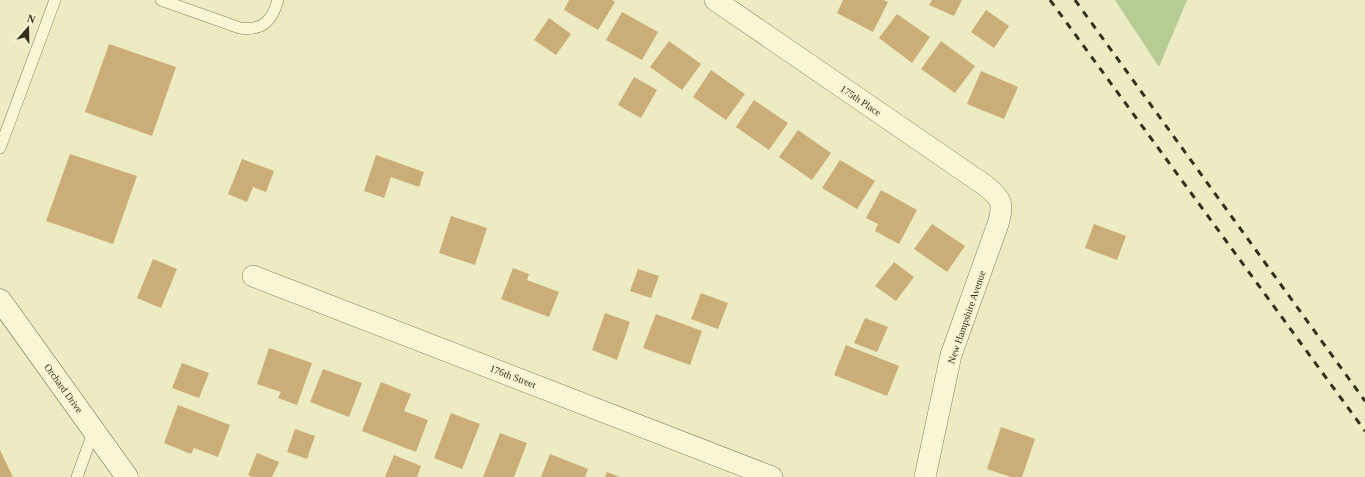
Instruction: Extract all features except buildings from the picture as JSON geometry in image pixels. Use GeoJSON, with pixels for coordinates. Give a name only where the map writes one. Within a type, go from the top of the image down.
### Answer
{"type":"FeatureCollection","features":[{"type":"Feature","properties":{"kind":"street","name":"175th Place"},"geometry":{"type":"LineString","coordinates":[[715,0],[986,186],[995,193],[1002,205]]}},
{"type":"Feature","properties":{"kind":"street","name":"New Hampshire Avenue"},"geometry":{"type":"LineString","coordinates":[[925,477],[951,355],[998,224],[1002,205]]}},
{"type":"Feature","properties":{"kind":"street","name":"176th Street"},"geometry":{"type":"LineString","coordinates":[[253,276],[772,477]]}},
{"type":"Feature","properties":{"kind":"street","name":"Orchard Drive"},"geometry":{"type":"LineString","coordinates":[[0,300],[127,477]]}},
{"type":"Feature","properties":{"kind":"lane"},"geometry":{"type":"LineString","coordinates":[[0,148],[55,0]]}},
{"type":"Feature","properties":{"kind":"lane"},"geometry":{"type":"LineString","coordinates":[[161,0],[240,28],[252,30],[264,25],[271,18],[278,0]]}},
{"type":"Feature","properties":{"kind":"lane"},"geometry":{"type":"LineString","coordinates":[[77,477],[94,430]]}},
{"type":"Feature","properties":{"kind":"green space"},"geometry":{"type":"Polygon","coordinates":[[[1115,0],[1187,0],[1159,67],[1115,0]]]}},
{"type":"Feature","properties":{"kind":"railway"},"geometry":{"type":"LineString","coordinates":[[1050,0],[1365,431]]}},
{"type":"Feature","properties":{"kind":"railway"},"geometry":{"type":"LineString","coordinates":[[1075,0],[1365,401]]}}]}
